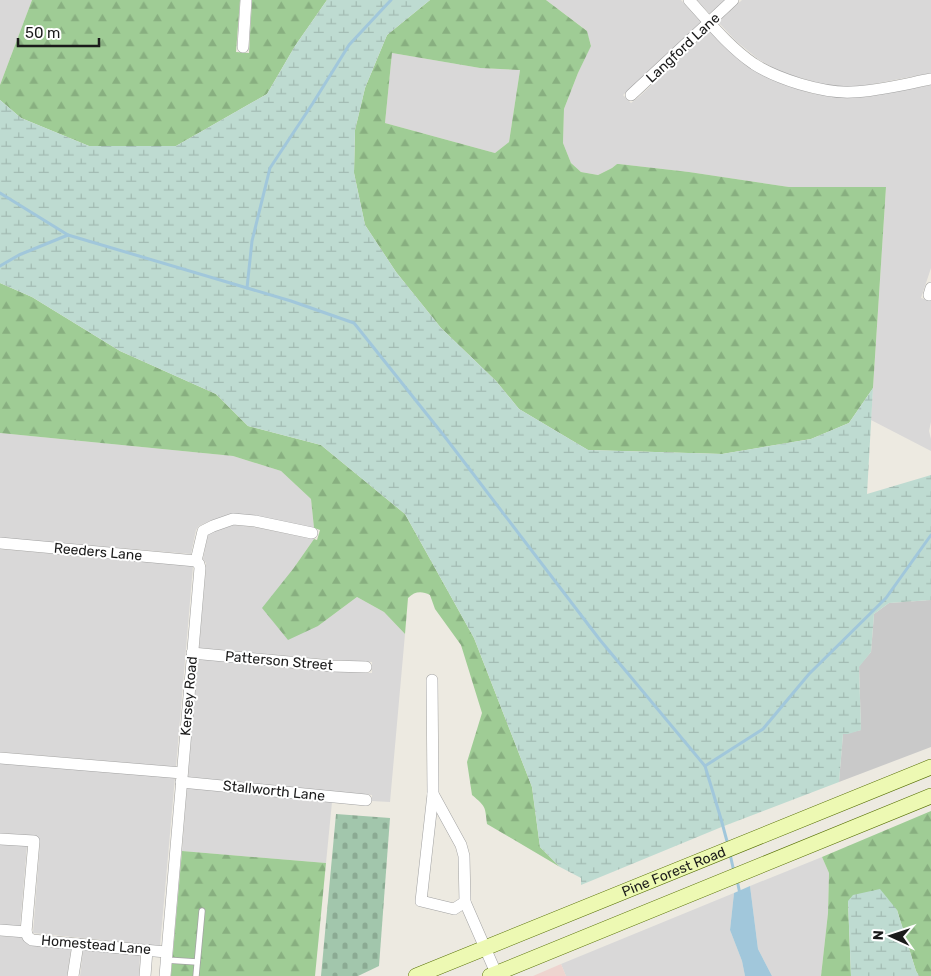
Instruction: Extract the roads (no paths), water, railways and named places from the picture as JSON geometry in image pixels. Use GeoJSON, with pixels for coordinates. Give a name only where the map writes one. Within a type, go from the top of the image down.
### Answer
{"type":"FeatureCollection","features":[{"type":"Feature","properties":{"kind":"main road","name":"Pine Forest Road"},"geometry":{"type":"LineString","coordinates":[[416,976],[931,767]]}},
{"type":"Feature","properties":{"kind":"main road","name":"Pine Forest Road"},"geometry":{"type":"LineString","coordinates":[[494,975],[931,796]]}},
{"type":"Feature","properties":{"kind":"street"},"geometry":{"type":"LineString","coordinates":[[243,47],[246,0]]}},
{"type":"Feature","properties":{"kind":"street"},"geometry":{"type":"LineString","coordinates":[[689,0],[731,44],[754,64],[776,76],[812,88],[838,92],[864,91],[931,79]]}},
{"type":"Feature","properties":{"kind":"street","name":"Langford Lane"},"geometry":{"type":"LineString","coordinates":[[631,95],[733,0]]}},
{"type":"Feature","properties":{"kind":"street","name":"Kersey Road"},"geometry":{"type":"LineString","coordinates":[[165,976],[200,568],[196,561],[203,531],[233,519],[255,521],[312,533]]}},
{"type":"Feature","properties":{"kind":"street","name":"Reeders Lane"},"geometry":{"type":"LineString","coordinates":[[0,544],[196,561]]}},
{"type":"Feature","properties":{"kind":"street","name":"Patterson Street"},"geometry":{"type":"LineString","coordinates":[[192,653],[332,666],[366,667]]}},
{"type":"Feature","properties":{"kind":"street"},"geometry":{"type":"LineString","coordinates":[[432,680],[433,794],[421,901],[454,910],[465,902]]}},
{"type":"Feature","properties":{"kind":"street","name":"Stallworth Lane"},"geometry":{"type":"LineString","coordinates":[[0,758],[182,777],[366,800]]}},
{"type":"Feature","properties":{"kind":"street"},"geometry":{"type":"LineString","coordinates":[[433,794],[461,844],[464,856],[465,902],[494,975]]}},
{"type":"Feature","properties":{"kind":"street"},"geometry":{"type":"LineString","coordinates":[[0,839],[34,842],[26,932]]}},
{"type":"Feature","properties":{"kind":"street","name":"Homestead Lane"},"geometry":{"type":"LineString","coordinates":[[0,930],[26,932],[32,940],[147,950],[166,956]]}},
{"type":"Feature","properties":{"kind":"street"},"geometry":{"type":"LineString","coordinates":[[73,976],[78,944]]}},
{"type":"Feature","properties":{"kind":"street"},"geometry":{"type":"LineString","coordinates":[[145,976],[147,950]]}},
{"type":"Feature","properties":{"kind":"lane"},"geometry":{"type":"LineString","coordinates":[[196,976],[202,911]]}},
{"type":"Feature","properties":{"kind":"lane"},"geometry":{"type":"LineString","coordinates":[[166,956],[197,962]]}},
{"type":"Feature","properties":{"kind":"waterway"},"geometry":{"type":"LineString","coordinates":[[247,288],[252,241],[270,168],[349,45],[391,0]]}},
{"type":"Feature","properties":{"kind":"waterway"},"geometry":{"type":"LineString","coordinates":[[0,193],[68,235],[291,301],[354,323],[445,437],[600,640],[705,766],[728,845]]}},
{"type":"Feature","properties":{"kind":"waterway"},"geometry":{"type":"LineString","coordinates":[[0,266],[19,255],[68,235]]}},
{"type":"Feature","properties":{"kind":"waterway"},"geometry":{"type":"LineString","coordinates":[[705,766],[763,729],[809,674],[886,598],[931,535]]}},
{"type":"Feature","properties":{"kind":"waterway"},"geometry":{"type":"LineString","coordinates":[[730,854],[734,872]]}},
{"type":"Feature","properties":{"kind":"waterway"},"geometry":{"type":"LineString","coordinates":[[737,880],[740,894]]}}]}
